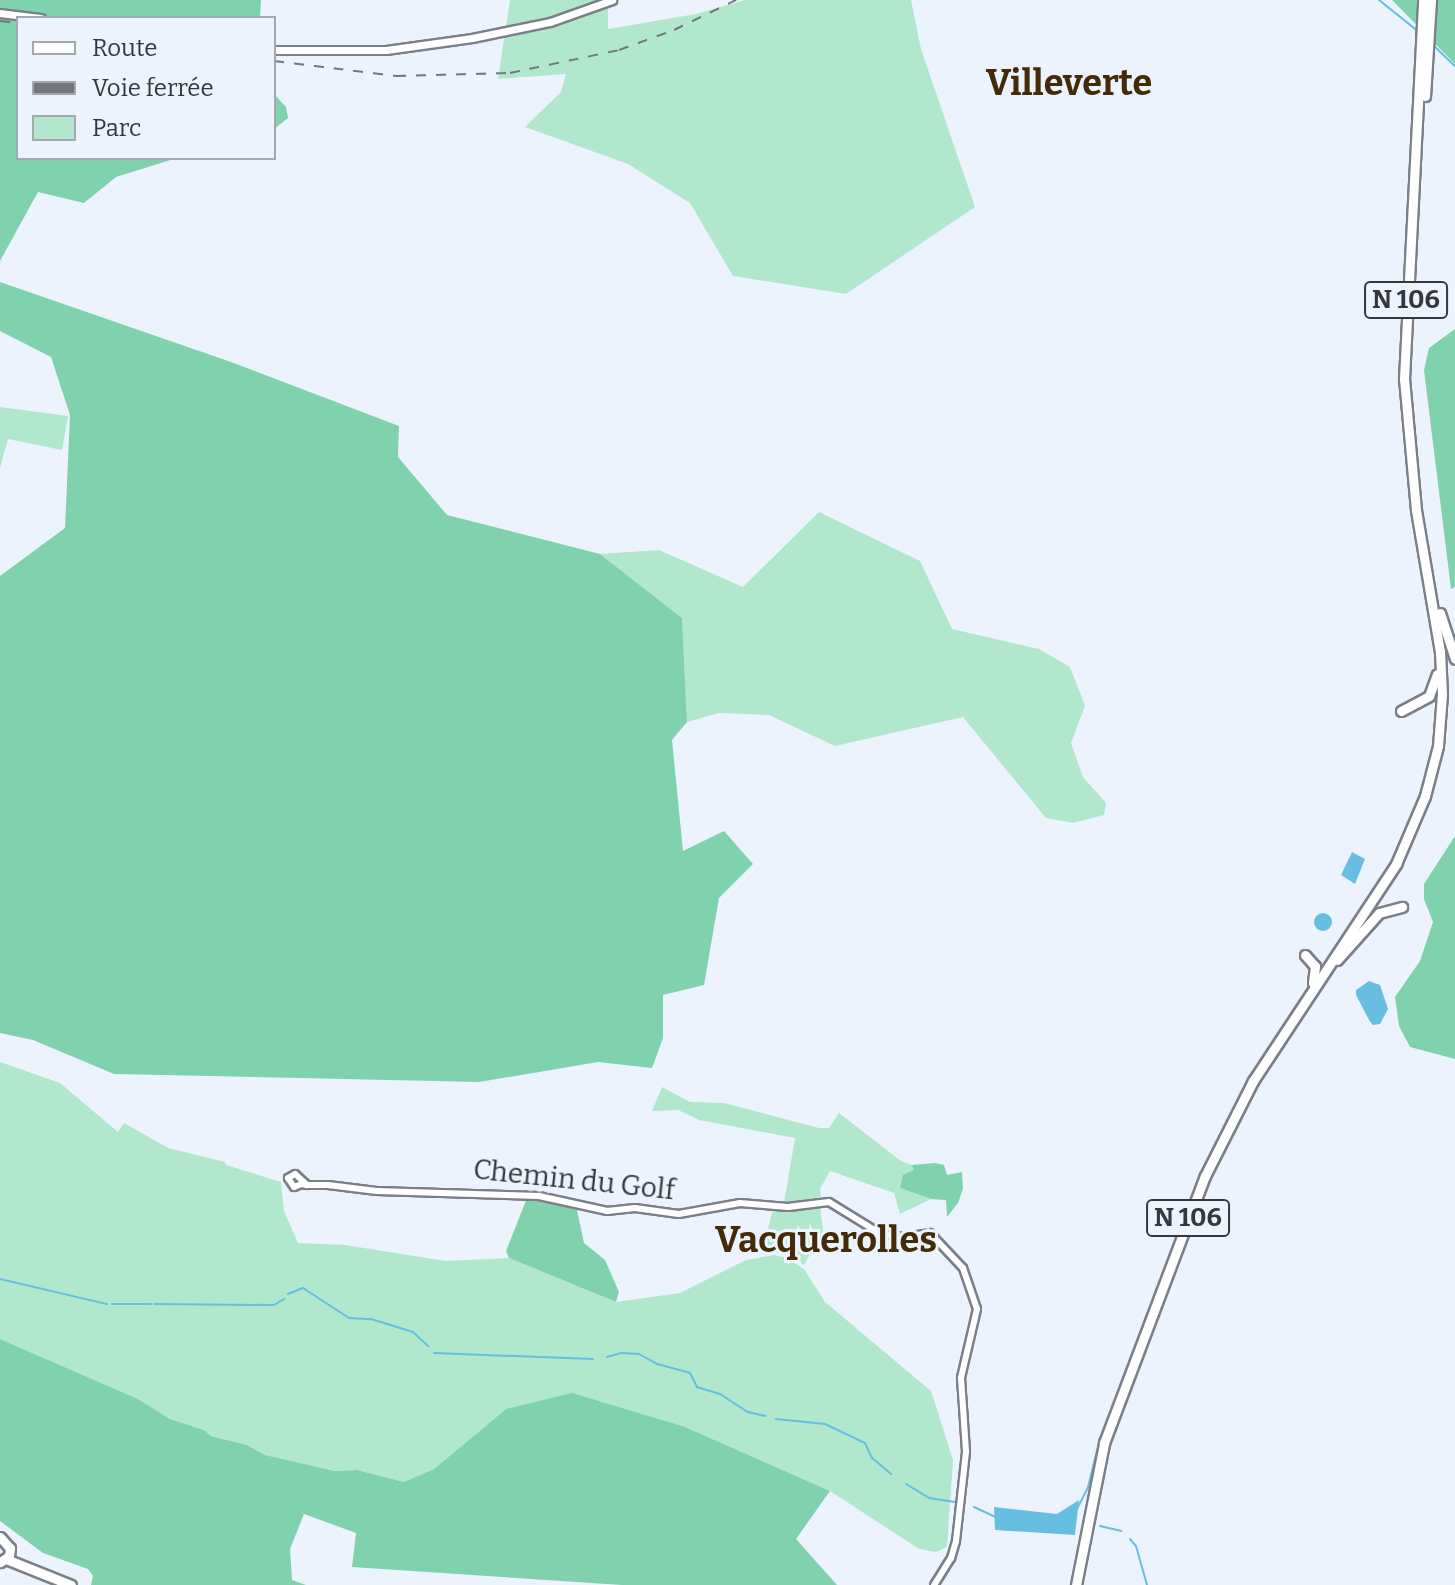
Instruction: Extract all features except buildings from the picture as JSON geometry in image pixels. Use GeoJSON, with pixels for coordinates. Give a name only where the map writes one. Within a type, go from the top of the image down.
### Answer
{"type":"FeatureCollection","features":[{"type":"Feature","properties":{"kind":"main road"},"geometry":{"type":"LineString","coordinates":[[276,50],[386,50],[472,38],[550,22],[612,0]]}},
{"type":"Feature","properties":{"kind":"main road","name":"N 106"},"geometry":{"type":"LineString","coordinates":[[1337,957],[1396,864],[1425,796],[1440,724],[1438,638],[1416,510],[1404,344],[1426,52],[1423,0]]}},
{"type":"Feature","properties":{"kind":"main road","name":"N 106"},"geometry":{"type":"LineString","coordinates":[[1426,36],[1431,0]]}},
{"type":"Feature","properties":{"kind":"main road"},"geometry":{"type":"LineString","coordinates":[[0,13],[25,16]]}},
{"type":"Feature","properties":{"kind":"main road","name":"N 106"},"geometry":{"type":"LineString","coordinates":[[1076,1585],[1094,1485],[1115,1408],[1205,1176],[1242,1099],[1407,851],[1434,781],[1441,747],[1445,690],[1437,599],[1410,449]]}},
{"type":"Feature","properties":{"kind":"main road"},"geometry":{"type":"LineString","coordinates":[[1437,599],[1445,636],[1455,659]]}},
{"type":"Feature","properties":{"kind":"main road"},"geometry":{"type":"LineString","coordinates":[[1401,711],[1410,709],[1433,690],[1438,638]]}},
{"type":"Feature","properties":{"kind":"main road"},"geometry":{"type":"LineString","coordinates":[[1337,957],[1379,913],[1402,907]]}},
{"type":"Feature","properties":{"kind":"main road"},"geometry":{"type":"LineString","coordinates":[[1283,1034],[1315,980],[1315,966],[1305,955]]}},
{"type":"Feature","properties":{"kind":"main road","name":"N 106"},"geometry":{"type":"LineString","coordinates":[[1094,1485],[1129,1381],[1223,1147],[1257,1083],[1326,973]]}},
{"type":"Feature","properties":{"kind":"main road"},"geometry":{"type":"LineString","coordinates":[[0,1537],[9,1544],[6,1558],[71,1585]]}},
{"type":"Feature","properties":{"kind":"street","name":"Chemin du Golf"},"geometry":{"type":"LineString","coordinates":[[303,1182],[539,1196],[600,1211],[635,1208],[679,1214],[740,1203],[788,1207],[829,1202],[881,1234],[903,1237],[930,1233],[959,1262],[976,1304],[977,1315],[961,1378],[967,1434],[956,1541],[951,1558],[934,1585]]}},
{"type":"Feature","properties":{"kind":"green space"},"geometry":{"type":"Polygon","coordinates":[[[0,0],[261,0],[260,16],[16,16],[16,160],[171,160],[116,177],[84,203],[38,192],[0,261],[0,0]]]}},
{"type":"Feature","properties":{"kind":"green space"},"geometry":{"type":"Polygon","coordinates":[[[510,0],[608,0],[608,29],[696,14],[745,0],[911,0],[921,49],[975,207],[846,294],[733,276],[690,203],[628,164],[525,127],[561,92],[566,74],[498,79],[510,0]]]}},
{"type":"Feature","properties":{"kind":"green space"},"geometry":{"type":"Polygon","coordinates":[[[1392,0],[1455,0],[1455,64],[1392,0]]]}},
{"type":"Feature","properties":{"kind":"green space"},"geometry":{"type":"Polygon","coordinates":[[[276,96],[286,107],[288,118],[276,127],[276,96]]]}},
{"type":"Feature","properties":{"kind":"green space"},"geometry":{"type":"Polygon","coordinates":[[[0,282],[231,362],[399,426],[398,457],[447,515],[600,554],[682,618],[687,722],[672,740],[683,851],[724,831],[753,864],[719,898],[704,985],[663,995],[663,1038],[652,1068],[598,1062],[479,1082],[114,1074],[33,1040],[0,1033],[0,576],[65,528],[70,415],[51,357],[0,331],[0,282]]]}},
{"type":"Feature","properties":{"kind":"green space"},"geometry":{"type":"Polygon","coordinates":[[[1455,329],[1455,587],[1451,589],[1424,370],[1429,348],[1455,329]]]}},
{"type":"Feature","properties":{"kind":"green space"},"geometry":{"type":"Polygon","coordinates":[[[0,407],[68,416],[62,450],[8,439],[0,468],[0,407]]]}},
{"type":"Feature","properties":{"kind":"green space"},"geometry":{"type":"Polygon","coordinates":[[[819,512],[920,561],[952,629],[1039,649],[1070,667],[1085,706],[1071,743],[1083,777],[1106,803],[1104,815],[1073,823],[1046,818],[963,717],[835,746],[769,715],[719,713],[687,722],[682,618],[600,554],[659,550],[743,587],[819,512]]]}},
{"type":"Feature","properties":{"kind":"green space"},"geometry":{"type":"Polygon","coordinates":[[[1455,836],[1455,1059],[1410,1047],[1399,1026],[1395,997],[1420,961],[1433,922],[1424,899],[1424,884],[1455,836]]]}},
{"type":"Feature","properties":{"kind":"green space"},"geometry":{"type":"Polygon","coordinates":[[[0,1062],[60,1083],[118,1132],[124,1123],[168,1148],[225,1162],[226,1165],[281,1182],[284,1211],[298,1243],[345,1245],[446,1261],[509,1258],[616,1302],[680,1293],[746,1260],[774,1255],[787,1258],[804,1269],[825,1302],[931,1391],[953,1460],[947,1547],[936,1552],[919,1549],[830,1491],[685,1427],[506,1409],[434,1469],[404,1482],[357,1470],[335,1471],[265,1455],[247,1445],[211,1436],[204,1430],[170,1419],[138,1399],[0,1339],[0,1062]]]}},
{"type":"Feature","properties":{"kind":"green space"},"geometry":{"type":"Polygon","coordinates":[[[662,1087],[690,1102],[724,1103],[819,1128],[829,1128],[839,1113],[901,1161],[912,1165],[915,1170],[900,1188],[931,1199],[900,1214],[894,1193],[830,1171],[820,1189],[821,1197],[784,1203],[795,1138],[699,1120],[678,1110],[652,1111],[662,1087]]]}},
{"type":"Feature","properties":{"kind":"green space"},"geometry":{"type":"Polygon","coordinates":[[[912,1165],[944,1165],[947,1175],[962,1172],[963,1189],[958,1203],[947,1217],[946,1200],[931,1199],[900,1188],[903,1175],[914,1170],[912,1165]]]}},
{"type":"Feature","properties":{"kind":"green space"},"geometry":{"type":"Polygon","coordinates":[[[527,1198],[540,1198],[577,1210],[584,1243],[605,1260],[619,1292],[616,1302],[509,1258],[506,1251],[527,1198]]]}},
{"type":"Feature","properties":{"kind":"green space"},"geometry":{"type":"Polygon","coordinates":[[[820,1205],[823,1231],[804,1265],[786,1253],[762,1253],[773,1209],[797,1210],[820,1205]]]}},
{"type":"Feature","properties":{"kind":"green space"},"geometry":{"type":"Polygon","coordinates":[[[0,1339],[138,1399],[170,1419],[204,1430],[211,1436],[247,1445],[265,1455],[335,1471],[357,1470],[404,1482],[434,1469],[506,1409],[572,1393],[685,1427],[830,1491],[796,1539],[837,1585],[622,1585],[352,1567],[356,1533],[304,1514],[290,1549],[292,1580],[306,1585],[91,1585],[93,1576],[88,1569],[43,1553],[0,1521],[0,1339]]]}},
{"type":"Feature","properties":{"kind":"water"},"geometry":{"type":"Polygon","coordinates":[[[1352,852],[1365,859],[1355,884],[1341,875],[1352,852]]]}},
{"type":"Feature","properties":{"kind":"water"},"geometry":{"type":"Polygon","coordinates":[[[1319,913],[1327,913],[1332,922],[1330,929],[1319,931],[1314,926],[1314,918],[1319,913]]]}},
{"type":"Feature","properties":{"kind":"water"},"geometry":{"type":"Polygon","coordinates":[[[1369,981],[1380,985],[1388,1009],[1380,1024],[1373,1025],[1356,995],[1356,990],[1369,981]]]}},
{"type":"Feature","properties":{"kind":"water"},"geometry":{"type":"Polygon","coordinates":[[[1079,1500],[1075,1535],[995,1530],[994,1507],[1057,1514],[1079,1500]]]}},
{"type":"Feature","properties":{"kind":"waterway"},"geometry":{"type":"LineString","coordinates":[[1379,0],[1419,32]]}},
{"type":"Feature","properties":{"kind":"waterway"},"geometry":{"type":"LineString","coordinates":[[1432,44],[1455,66]]}},
{"type":"Feature","properties":{"kind":"waterway"},"geometry":{"type":"LineString","coordinates":[[0,1279],[107,1304]]}},
{"type":"Feature","properties":{"kind":"waterway"},"geometry":{"type":"LineString","coordinates":[[288,1294],[303,1288],[349,1318],[371,1319],[413,1332],[428,1346]]}},
{"type":"Feature","properties":{"kind":"waterway"},"geometry":{"type":"LineString","coordinates":[[154,1304],[274,1305],[284,1299]]}},
{"type":"Feature","properties":{"kind":"waterway"},"geometry":{"type":"LineString","coordinates":[[112,1304],[151,1304]]}},
{"type":"Feature","properties":{"kind":"waterway"},"geometry":{"type":"LineString","coordinates":[[434,1353],[593,1359]]}},
{"type":"Feature","properties":{"kind":"waterway"},"geometry":{"type":"LineString","coordinates":[[607,1357],[621,1353],[639,1354],[657,1364],[690,1373],[697,1387],[720,1394],[748,1412],[766,1416]]}},
{"type":"Feature","properties":{"kind":"waterway"},"geometry":{"type":"LineString","coordinates":[[776,1419],[825,1424],[865,1443],[872,1458],[891,1474]]}},
{"type":"Feature","properties":{"kind":"waterway"},"geometry":{"type":"LineString","coordinates":[[1077,1509],[1088,1487],[1098,1447]]}},
{"type":"Feature","properties":{"kind":"waterway"},"geometry":{"type":"LineString","coordinates":[[906,1484],[929,1498],[955,1502]]}},
{"type":"Feature","properties":{"kind":"waterway"},"geometry":{"type":"LineString","coordinates":[[974,1507],[998,1518]]}},
{"type":"Feature","properties":{"kind":"waterway"},"geometry":{"type":"LineString","coordinates":[[1100,1526],[1121,1531]]}},
{"type":"Feature","properties":{"kind":"waterway"},"geometry":{"type":"LineString","coordinates":[[1130,1539],[1136,1546],[1147,1585]]}},
{"type":"Feature","properties":{"kind":"railway"},"geometry":{"type":"LineString","coordinates":[[276,61],[396,76],[510,73],[619,50],[674,30],[736,0]]}},
{"type":"Feature","properties":{"kind":"railway"},"geometry":{"type":"LineString","coordinates":[[0,21],[16,23]]}},
{"type":"Feature","properties":{"kind":"district","name":"Villeverte"},"geometry":{"type":"Point","coordinates":[1069,84]}},
{"type":"Feature","properties":{"kind":"district","name":"Vacquerolles"},"geometry":{"type":"Point","coordinates":[826,1241]}}]}
